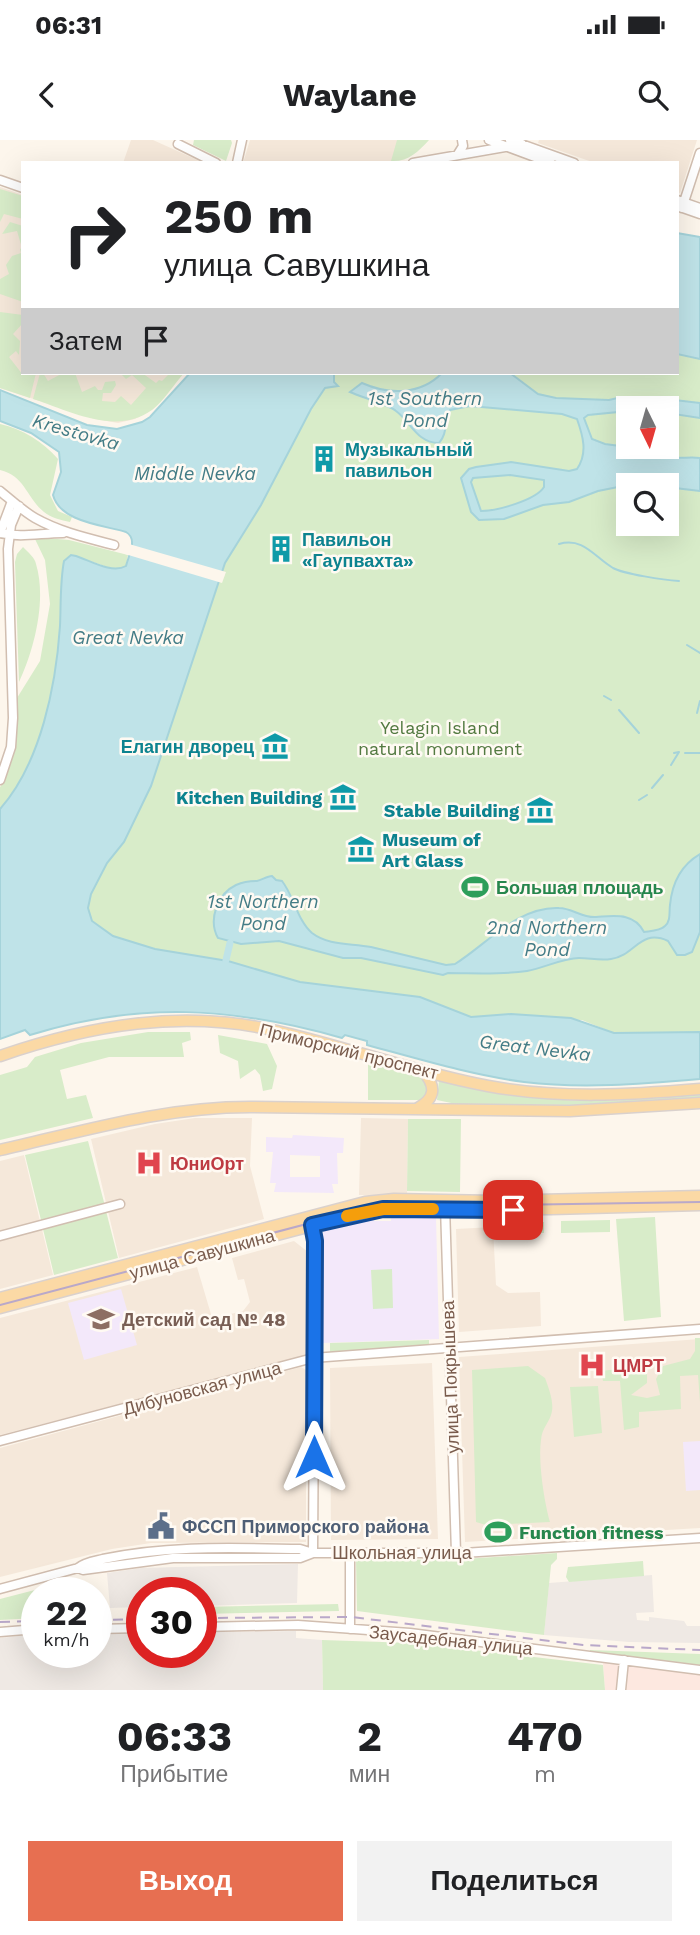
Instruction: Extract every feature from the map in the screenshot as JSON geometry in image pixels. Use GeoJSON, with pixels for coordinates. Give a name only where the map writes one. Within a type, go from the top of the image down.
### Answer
{"type":"FeatureCollection","features":[{"type":"Feature","properties":{"kind":"main road","name":"Приморский проспект"},"geometry":{"type":"LineString","coordinates":[[0,1056],[44,1041],[96,1029],[146,1022],[201,1021],[276,1031],[487,1086],[556,1094],[636,1095],[700,1089]]}},
{"type":"Feature","properties":{"kind":"main road"},"geometry":{"type":"LineString","coordinates":[[418,1108],[429,1101],[433,1091],[431,1080],[423,1070]]}},
{"type":"Feature","properties":{"kind":"main road","name":"Приморский проспект"},"geometry":{"type":"LineString","coordinates":[[0,1150],[155,1114],[189,1109],[250,1107],[593,1111],[700,1103]]}},
{"type":"Feature","properties":{"kind":"main road","name":"улица Савушкина"},"geometry":{"type":"LineString","coordinates":[[445,1205],[700,1196]]}},
{"type":"Feature","properties":{"kind":"main road","name":"улица Савушкина"},"geometry":{"type":"LineString","coordinates":[[0,1308],[310,1221],[374,1200],[445,1205],[700,1205]]}},
{"type":"Feature","properties":{"kind":"main road","name":"улица Савушкина"},"geometry":{"type":"LineString","coordinates":[[0,1298],[310,1221]]}},
{"type":"Feature","properties":{"kind":"street"},"geometry":{"type":"LineString","coordinates":[[237,161],[242,140]]}},
{"type":"Feature","properties":{"kind":"street"},"geometry":{"type":"LineString","coordinates":[[458,154],[463,146],[462,140]]}},
{"type":"Feature","properties":{"kind":"street"},"geometry":{"type":"LineString","coordinates":[[489,140],[529,147],[568,161]]}},
{"type":"Feature","properties":{"kind":"street"},"geometry":{"type":"LineString","coordinates":[[178,144],[212,161]]}},
{"type":"Feature","properties":{"kind":"street"},"geometry":{"type":"LineString","coordinates":[[422,161],[509,144]]}},
{"type":"Feature","properties":{"kind":"street"},"geometry":{"type":"LineString","coordinates":[[529,147],[548,161]]}},
{"type":"Feature","properties":{"kind":"street"},"geometry":{"type":"LineString","coordinates":[[680,204],[700,153]]}},
{"type":"Feature","properties":{"kind":"street"},"geometry":{"type":"LineString","coordinates":[[0,180],[21,187]]}},
{"type":"Feature","properties":{"kind":"street"},"geometry":{"type":"LineString","coordinates":[[680,204],[700,208]]}},
{"type":"Feature","properties":{"kind":"street"},"geometry":{"type":"LineString","coordinates":[[680,204],[700,214]]}},
{"type":"Feature","properties":{"kind":"street"},"geometry":{"type":"LineString","coordinates":[[0,491],[33,517],[69,533],[114,545]]}},
{"type":"Feature","properties":{"kind":"street"},"geometry":{"type":"LineString","coordinates":[[0,780],[11,747],[13,718],[3,534],[16,503]]}},
{"type":"Feature","properties":{"kind":"street"},"geometry":{"type":"LineString","coordinates":[[30,534],[35,526],[33,517]]}},
{"type":"Feature","properties":{"kind":"street"},"geometry":{"type":"LineString","coordinates":[[3,534],[20,537],[30,534],[69,533]]}},
{"type":"Feature","properties":{"kind":"street"},"geometry":{"type":"LineString","coordinates":[[0,1236],[120,1205]]}},
{"type":"Feature","properties":{"kind":"street","name":"улица Покрышева"},"geometry":{"type":"LineString","coordinates":[[445,1205],[456,1553]]}},
{"type":"Feature","properties":{"kind":"street"},"geometry":{"type":"LineString","coordinates":[[310,1221],[315,1241],[313,1553]]}},
{"type":"Feature","properties":{"kind":"street","name":"Дибуновская улица"},"geometry":{"type":"LineString","coordinates":[[0,1441],[313,1358],[700,1329]]}},
{"type":"Feature","properties":{"kind":"street","name":"Школьная улица"},"geometry":{"type":"LineString","coordinates":[[0,1589],[122,1555],[173,1549],[456,1553],[700,1538]]}},
{"type":"Feature","properties":{"kind":"street"},"geometry":{"type":"LineString","coordinates":[[349,1553],[350,1629]]}},
{"type":"Feature","properties":{"kind":"street","name":"Заусадебная улица"},"geometry":{"type":"LineString","coordinates":[[217,1627],[298,1625],[410,1633],[700,1670]]}},
{"type":"Feature","properties":{"kind":"street"},"geometry":{"type":"LineString","coordinates":[[0,1632],[21,1630]]}},
{"type":"Feature","properties":{"kind":"street"},"geometry":{"type":"LineString","coordinates":[[621,1690],[624,1660]]}},
{"type":"Feature","properties":{"kind":"shaded area"},"geometry":{"type":"Polygon","coordinates":[[[131,140],[153,140],[200,161],[124,161],[131,140]]]}},
{"type":"Feature","properties":{"kind":"shaded area"},"geometry":{"type":"Polygon","coordinates":[[[250,140],[400,140],[392,161],[244,161],[250,140]]]}},
{"type":"Feature","properties":{"kind":"shaded area"},"geometry":{"type":"Polygon","coordinates":[[[539,140],[697,140],[680,193],[679,161],[589,161],[538,143],[539,140]]]}},
{"type":"Feature","properties":{"kind":"shaded area"},"geometry":{"type":"Polygon","coordinates":[[[0,187],[21,194],[21,375],[182,375],[153,409],[135,419],[118,423],[95,419],[0,388],[0,187]]]}},
{"type":"Feature","properties":{"kind":"shaded area"},"geometry":{"type":"Polygon","coordinates":[[[195,1118],[252,1118],[250,1166],[264,1219],[119,1258],[91,1139],[195,1118]]]}},
{"type":"Feature","properties":{"kind":"shaded area"},"geometry":{"type":"Polygon","coordinates":[[[361,1118],[408,1119],[407,1195],[359,1195],[361,1118]]]}},
{"type":"Feature","properties":{"kind":"shaded area"},"geometry":{"type":"Polygon","coordinates":[[[293,1135],[344,1138],[343,1153],[337,1153],[338,1184],[332,1184],[334,1193],[274,1192],[276,1183],[270,1183],[273,1152],[266,1152],[266,1137],[292,1138],[293,1135]],[[290,1155],[290,1177],[320,1177],[320,1156],[290,1155]]]}},
{"type":"Feature","properties":{"kind":"shaded area"},"geometry":{"type":"Polygon","coordinates":[[[24,1155],[53,1275],[0,1289],[0,1161],[24,1155]]]}},
{"type":"Feature","properties":{"kind":"shaded area"},"geometry":{"type":"Polygon","coordinates":[[[391,1217],[436,1217],[439,1339],[322,1343],[323,1231],[373,1219],[391,1221],[391,1217]]]}},
{"type":"Feature","properties":{"kind":"shaded area"},"geometry":{"type":"Polygon","coordinates":[[[493,1227],[496,1285],[508,1293],[540,1292],[541,1326],[459,1332],[456,1229],[493,1227]]]}},
{"type":"Feature","properties":{"kind":"shaded area"},"geometry":{"type":"Polygon","coordinates":[[[294,1241],[308,1252],[306,1356],[0,1435],[0,1318],[197,1267],[213,1321],[214,1318],[243,1311],[250,1302],[244,1279],[238,1280],[232,1258],[294,1241]]]}},
{"type":"Feature","properties":{"kind":"shaded area","name":"Детский сад № 48"},"geometry":{"type":"Polygon","coordinates":[[[121,1289],[137,1345],[84,1360],[68,1303],[121,1289]]]}},
{"type":"Feature","properties":{"kind":"shaded area"},"geometry":{"type":"Polygon","coordinates":[[[700,1339],[700,1528],[465,1542],[459,1357],[700,1339]]]}},
{"type":"Feature","properties":{"kind":"shaded area"},"geometry":{"type":"Polygon","coordinates":[[[432,1363],[438,1539],[331,1540],[330,1368],[432,1363]]]}},
{"type":"Feature","properties":{"kind":"shaded area"},"geometry":{"type":"Polygon","coordinates":[[[301,1367],[306,1370],[306,1542],[151,1543],[112,1549],[0,1577],[0,1448],[301,1367]]]}},
{"type":"Feature","properties":{"kind":"shaded area"},"geometry":{"type":"Polygon","coordinates":[[[700,1441],[700,1490],[686,1491],[683,1442],[700,1441]]]}},
{"type":"Feature","properties":{"kind":"shaded area"},"geometry":{"type":"Polygon","coordinates":[[[298,1564],[297,1603],[217,1606],[217,1577],[126,1577],[126,1608],[112,1608],[112,1577],[107,1577],[107,1573],[141,1568],[298,1564]]]}},
{"type":"Feature","properties":{"kind":"shaded area"},"geometry":{"type":"Polygon","coordinates":[[[652,1575],[654,1612],[636,1613],[637,1620],[649,1621],[649,1617],[684,1621],[687,1626],[700,1626],[700,1643],[629,1642],[544,1635],[549,1583],[652,1575]]]}},
{"type":"Feature","properties":{"kind":"shaded area"},"geometry":{"type":"Polygon","coordinates":[[[296,1631],[296,1638],[322,1640],[323,1690],[0,1690],[0,1638],[21,1636],[21,1668],[112,1668],[112,1634],[126,1633],[126,1668],[217,1668],[217,1632],[296,1631]]]}},
{"type":"Feature","properties":{"kind":"shaded area"},"geometry":{"type":"Polygon","coordinates":[[[603,1662],[700,1673],[700,1690],[605,1690],[603,1662]]]}},
{"type":"Feature","properties":{"kind":"green space"},"geometry":{"type":"Polygon","coordinates":[[[194,140],[231,140],[226,161],[193,145],[194,140]]]}},
{"type":"Feature","properties":{"kind":"green space"},"geometry":{"type":"Polygon","coordinates":[[[397,140],[429,140],[408,158],[391,161],[397,140]]]}},
{"type":"Feature","properties":{"kind":"green space"},"geometry":{"type":"Polygon","coordinates":[[[0,189],[21,195],[21,218],[4,214],[0,222],[0,189]]]}},
{"type":"Feature","properties":{"kind":"green space"},"geometry":{"type":"Polygon","coordinates":[[[10,222],[21,225],[21,245],[17,231],[2,234],[10,222]]]}},
{"type":"Feature","properties":{"kind":"green space"},"geometry":{"type":"Polygon","coordinates":[[[21,253],[21,301],[0,294],[0,279],[9,274],[6,265],[12,256],[21,253]]]}},
{"type":"Feature","properties":{"kind":"green space"},"geometry":{"type":"Polygon","coordinates":[[[0,312],[21,315],[21,325],[13,334],[20,341],[19,355],[16,351],[9,357],[21,375],[36,375],[30,398],[0,388],[0,312]]]}},
{"type":"Feature","properties":{"kind":"green space","name":"Yelagin Island natural monument"},"geometry":{"type":"Polygon","coordinates":[[[679,354],[700,359],[700,1032],[614,1033],[582,1020],[471,1017],[420,997],[300,982],[228,961],[155,949],[113,936],[92,921],[88,908],[91,894],[107,863],[124,842],[151,786],[225,563],[261,505],[311,409],[325,388],[336,385],[334,375],[679,375],[679,354]]]}},
{"type":"Feature","properties":{"kind":"green space"},"geometry":{"type":"Polygon","coordinates":[[[39,375],[44,375],[48,381],[59,375],[76,375],[82,392],[95,386],[102,390],[105,382],[115,381],[116,385],[111,393],[103,393],[102,401],[115,402],[121,396],[131,405],[146,388],[132,375],[145,375],[156,383],[168,375],[182,375],[152,410],[123,421],[93,419],[33,399],[39,375]]]}},
{"type":"Feature","properties":{"kind":"green space"},"geometry":{"type":"Polygon","coordinates":[[[0,424],[32,437],[58,459],[50,495],[58,511],[72,517],[70,522],[47,514],[15,477],[0,470],[0,424]]]}},
{"type":"Feature","properties":{"kind":"green space"},"geometry":{"type":"Polygon","coordinates":[[[35,539],[69,540],[128,555],[126,566],[118,569],[76,556],[64,561],[58,649],[44,722],[26,769],[0,809],[0,787],[5,781],[15,748],[17,698],[40,661],[50,604],[45,560],[35,539]]]}},
{"type":"Feature","properties":{"kind":"green space"},"geometry":{"type":"Polygon","coordinates":[[[23,547],[35,562],[40,593],[34,640],[19,682],[15,562],[23,547]]]}},
{"type":"Feature","properties":{"kind":"green space"},"geometry":{"type":"Polygon","coordinates":[[[148,1032],[190,1032],[191,1040],[182,1043],[184,1057],[109,1057],[60,1070],[67,1099],[86,1095],[93,1118],[0,1140],[0,1075],[27,1067],[35,1057],[81,1043],[148,1032]]]}},
{"type":"Feature","properties":{"kind":"green space"},"geometry":{"type":"Polygon","coordinates":[[[218,1035],[267,1044],[277,1066],[272,1089],[263,1091],[260,1075],[255,1069],[240,1079],[238,1061],[220,1053],[218,1035]]]}},
{"type":"Feature","properties":{"kind":"green space"},"geometry":{"type":"Polygon","coordinates":[[[368,1062],[425,1079],[431,1091],[421,1100],[368,1100],[368,1062]]]}},
{"type":"Feature","properties":{"kind":"green space"},"geometry":{"type":"Polygon","coordinates":[[[439,1080],[535,1098],[593,1101],[700,1094],[700,1097],[593,1105],[456,1104],[437,1100],[439,1080]]]}},
{"type":"Feature","properties":{"kind":"green space"},"geometry":{"type":"Polygon","coordinates":[[[408,1119],[461,1119],[460,1192],[407,1191],[408,1119]]]}},
{"type":"Feature","properties":{"kind":"green space"},"geometry":{"type":"Polygon","coordinates":[[[88,1141],[105,1206],[42,1224],[25,1155],[88,1141]]]}},
{"type":"Feature","properties":{"kind":"green space"},"geometry":{"type":"Polygon","coordinates":[[[106,1211],[118,1258],[54,1275],[43,1229],[106,1211]]]}},
{"type":"Feature","properties":{"kind":"green space"},"geometry":{"type":"Polygon","coordinates":[[[655,1217],[661,1317],[624,1321],[616,1219],[655,1217]]]}},
{"type":"Feature","properties":{"kind":"green space"},"geometry":{"type":"Polygon","coordinates":[[[610,1220],[610,1232],[561,1233],[561,1221],[610,1220]]]}},
{"type":"Feature","properties":{"kind":"green space"},"geometry":{"type":"Polygon","coordinates":[[[494,1222],[544,1222],[544,1233],[494,1233],[494,1222]]]}},
{"type":"Feature","properties":{"kind":"green space"},"geometry":{"type":"Polygon","coordinates":[[[392,1269],[393,1308],[373,1309],[371,1270],[392,1269]]]}},
{"type":"Feature","properties":{"kind":"green space"},"geometry":{"type":"Polygon","coordinates":[[[695,1338],[700,1338],[700,1402],[698,1375],[680,1376],[681,1409],[639,1412],[639,1427],[624,1430],[620,1381],[603,1381],[601,1371],[647,1369],[647,1383],[631,1395],[647,1398],[660,1395],[656,1379],[663,1366],[690,1359],[695,1351],[695,1338]]]}},
{"type":"Feature","properties":{"kind":"green space"},"geometry":{"type":"Polygon","coordinates":[[[429,1340],[429,1345],[330,1352],[330,1343],[429,1340]]]}},
{"type":"Feature","properties":{"kind":"green space"},"geometry":{"type":"Polygon","coordinates":[[[528,1366],[545,1378],[552,1401],[551,1415],[543,1432],[540,1449],[542,1481],[550,1522],[486,1525],[476,1522],[472,1370],[528,1366]]]}},
{"type":"Feature","properties":{"kind":"green space"},"geometry":{"type":"Polygon","coordinates":[[[598,1386],[602,1433],[574,1437],[570,1387],[598,1386]]]}},
{"type":"Feature","properties":{"kind":"green space"},"geometry":{"type":"Polygon","coordinates":[[[557,1553],[557,1559],[551,1565],[544,1635],[357,1611],[356,1559],[449,1560],[557,1553]]]}},
{"type":"Feature","properties":{"kind":"green space"},"geometry":{"type":"Polygon","coordinates":[[[643,1561],[644,1576],[569,1582],[566,1577],[568,1567],[643,1561]]]}},
{"type":"Feature","properties":{"kind":"green space"},"geometry":{"type":"Polygon","coordinates":[[[21,1594],[21,1619],[0,1620],[0,1599],[21,1594]]]}},
{"type":"Feature","properties":{"kind":"green space"},"geometry":{"type":"Polygon","coordinates":[[[338,1604],[339,1611],[217,1614],[217,1607],[338,1604]]]}},
{"type":"Feature","properties":{"kind":"green space"},"geometry":{"type":"Polygon","coordinates":[[[322,1640],[412,1643],[603,1665],[605,1690],[323,1690],[322,1640]]]}},
{"type":"Feature","properties":{"kind":"green space"},"geometry":{"type":"Polygon","coordinates":[[[590,1652],[700,1654],[700,1665],[590,1652]]]}},
{"type":"Feature","properties":{"kind":"water"},"geometry":{"type":"Polygon","coordinates":[[[679,233],[700,237],[700,359],[679,354],[679,233]]]}},
{"type":"Feature","properties":{"kind":"water"},"geometry":{"type":"Polygon","coordinates":[[[188,375],[334,375],[334,382],[338,386],[325,388],[311,409],[261,505],[225,563],[151,786],[124,842],[107,863],[91,894],[88,908],[92,921],[113,936],[155,949],[228,961],[300,982],[420,997],[471,1017],[511,1014],[571,1018],[614,1033],[700,1032],[700,1079],[590,1085],[524,1082],[426,1061],[367,1045],[367,1041],[345,1035],[342,1038],[224,1014],[148,1013],[110,1017],[30,1035],[25,1030],[0,1039],[0,809],[26,769],[44,722],[58,649],[64,561],[71,555],[108,568],[120,568],[126,566],[132,543],[126,532],[73,517],[57,504],[53,495],[61,472],[59,452],[31,433],[0,421],[0,390],[87,425],[117,429],[150,417],[188,375]]]}},
{"type":"Feature","properties":{"kind":"water","name":"1st Southern Pond"},"geometry":{"type":"Polygon","coordinates":[[[440,375],[513,375],[538,394],[556,398],[616,398],[616,412],[588,415],[584,418],[592,439],[616,445],[616,459],[700,458],[700,491],[679,488],[679,473],[616,473],[616,487],[569,502],[543,505],[504,519],[479,520],[471,512],[461,478],[469,469],[511,462],[569,471],[577,469],[582,457],[583,438],[577,419],[562,414],[470,406],[450,410],[439,443],[425,440],[392,409],[350,392],[362,383],[383,390],[415,389],[440,375]],[[510,475],[473,478],[471,482],[481,511],[506,507],[540,492],[544,487],[544,480],[510,475]]]}},
{"type":"Feature","properties":{"kind":"water"},"geometry":{"type":"Polygon","coordinates":[[[679,401],[700,403],[700,418],[679,415],[679,401]]]}},
{"type":"Feature","properties":{"kind":"water"},"geometry":{"type":"Polygon","coordinates":[[[700,854],[700,932],[692,952],[685,955],[677,955],[668,941],[651,938],[611,959],[573,958],[533,970],[443,975],[361,958],[343,958],[279,941],[241,944],[218,938],[215,931],[216,908],[229,889],[241,883],[272,876],[282,881],[303,922],[319,937],[446,965],[455,964],[504,928],[530,913],[544,909],[564,908],[591,917],[629,918],[644,932],[660,929],[668,922],[675,882],[688,864],[700,854]]]}},
{"type":"Feature","properties":{"kind":"pier"},"geometry":{"type":"Polygon","coordinates":[[[129,544],[226,572],[222,583],[125,554],[129,544]]]}},
{"type":"Feature","properties":{"kind":"waterway"},"geometry":{"type":"LineString","coordinates":[[559,544],[575,543],[582,546],[618,570],[679,581]]}},
{"type":"Feature","properties":{"kind":"waterway"},"geometry":{"type":"LineString","coordinates":[[687,645],[700,653]]}},
{"type":"Feature","properties":{"kind":"waterway"},"geometry":{"type":"LineString","coordinates":[[604,696],[611,700]]}},
{"type":"Feature","properties":{"kind":"waterway"},"geometry":{"type":"LineString","coordinates":[[697,713],[700,701]]}},
{"type":"Feature","properties":{"kind":"waterway"},"geometry":{"type":"LineString","coordinates":[[619,710],[639,733]]}},
{"type":"Feature","properties":{"kind":"waterway"},"geometry":{"type":"LineString","coordinates":[[671,765],[679,752],[674,753]]}},
{"type":"Feature","properties":{"kind":"waterway"},"geometry":{"type":"LineString","coordinates":[[685,753],[700,753]]}},
{"type":"Feature","properties":{"kind":"waterway"},"geometry":{"type":"LineString","coordinates":[[652,788],[663,775]]}},
{"type":"Feature","properties":{"kind":"waterway"},"geometry":{"type":"LineString","coordinates":[[639,800],[647,795]]}},
{"type":"Feature","properties":{"kind":"waterway","name":"1st Northern Pond"},"geometry":{"type":"LineString","coordinates":[[226,960],[230,943]]}},
{"type":"Feature","properties":{"kind":"tram line"},"geometry":{"type":"LineString","coordinates":[[0,1305],[371,1207],[700,1202]]}},
{"type":"Feature","properties":{"kind":"railway"},"geometry":{"type":"LineString","coordinates":[[217,1618],[351,1617],[583,1645],[700,1650]]}},
{"type":"Feature","properties":{"kind":"railway"},"geometry":{"type":"LineString","coordinates":[[112,1620],[126,1619]]}},
{"type":"Feature","properties":{"kind":"railway"},"geometry":{"type":"LineString","coordinates":[[0,1622],[21,1621]]}},
{"type":"Feature","properties":{"kind":"slow traffic"},"geometry":{"type":"LineString","coordinates":[[347,1216],[383,1209],[433,1209]]}},
{"type":"Feature","properties":{"kind":"place","name":"Музыкальный павильон"},"geometry":{"type":"Point","coordinates":[324,459]}},
{"type":"Feature","properties":{"kind":"place","name":"Павильон «Гаупвахта»"},"geometry":{"type":"Point","coordinates":[281,549]}},
{"type":"Feature","properties":{"kind":"place","name":"Елагин дворец"},"geometry":{"type":"Point","coordinates":[275,746]}},
{"type":"Feature","properties":{"kind":"place","name":"Kitchen Building"},"geometry":{"type":"Point","coordinates":[343,797]}},
{"type":"Feature","properties":{"kind":"place","name":"Stable Building"},"geometry":{"type":"Point","coordinates":[540,810]}},
{"type":"Feature","properties":{"kind":"place","name":"Museum of Art Glass"},"geometry":{"type":"Point","coordinates":[361,849]}},
{"type":"Feature","properties":{"kind":"place","name":"Большая площадь"},"geometry":{"type":"Point","coordinates":[475,887]}},
{"type":"Feature","properties":{"kind":"place","name":"ЮниОрт"},"geometry":{"type":"Point","coordinates":[149,1163]}},
{"type":"Feature","properties":{"kind":"place","name":"Детский сад № 48"},"geometry":{"type":"Point","coordinates":[101,1319]}},
{"type":"Feature","properties":{"kind":"place","name":"ЦМРТ"},"geometry":{"type":"Point","coordinates":[592,1365]}},
{"type":"Feature","properties":{"kind":"place","name":"ФССП Приморского района"},"geometry":{"type":"Point","coordinates":[161,1526]}},
{"type":"Feature","properties":{"kind":"place","name":"Function fitness"},"geometry":{"type":"Point","coordinates":[498,1532]}},
{"type":"Feature","properties":{"kind":"route"},"geometry":{"type":"LineString","coordinates":[[314,1457],[315,1241],[312,1225],[383,1209],[513,1210]]}},
{"type":"Feature","properties":{"kind":"water label","name":"Krestovka"},"geometry":{"type":"Point","coordinates":[76,432]}},
{"type":"Feature","properties":{"kind":"water label","name":"Middle Nevka"},"geometry":{"type":"Point","coordinates":[195,473]}},
{"type":"Feature","properties":{"kind":"water label","name":"Great Nevka"},"geometry":{"type":"Point","coordinates":[128,637]}},
{"type":"Feature","properties":{"kind":"water label","name":"2nd Northern Pond"},"geometry":{"type":"Point","coordinates":[547,938]}},
{"type":"Feature","properties":{"kind":"water label","name":"Great Nevka"},"geometry":{"type":"Point","coordinates":[535,1048]}}]}
